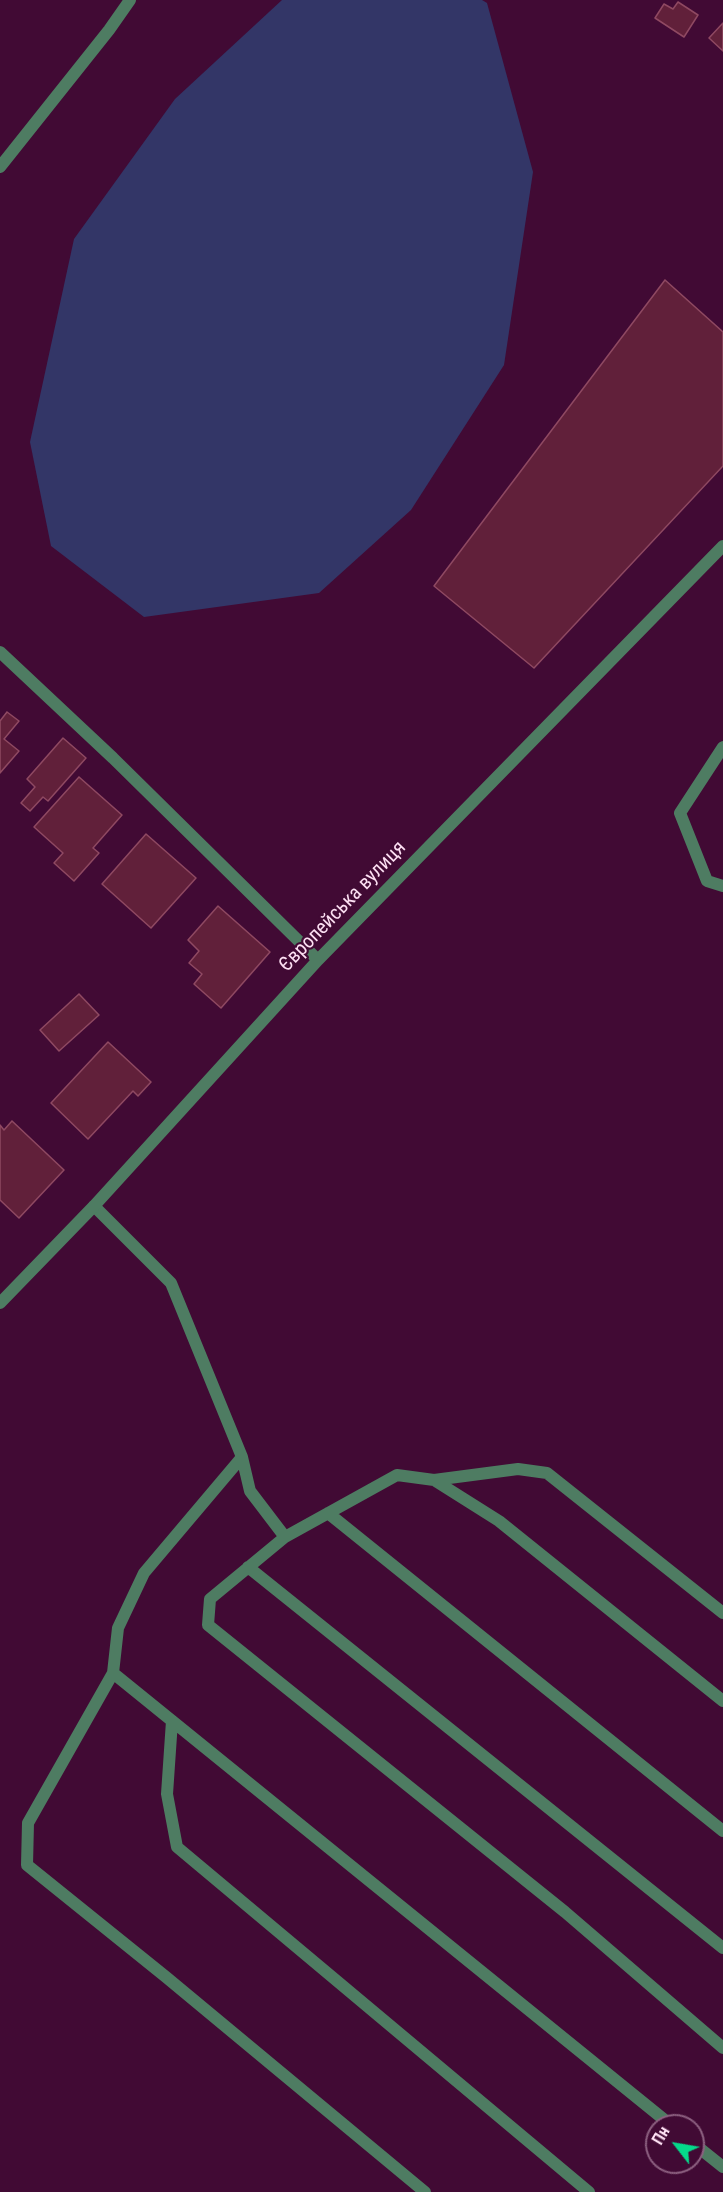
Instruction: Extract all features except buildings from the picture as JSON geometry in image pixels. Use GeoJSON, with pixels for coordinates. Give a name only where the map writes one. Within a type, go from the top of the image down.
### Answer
{"type":"FeatureCollection","features":[{"type":"Feature","properties":{"kind":"street"},"geometry":{"type":"LineString","coordinates":[[0,167],[109,30],[130,0]]}},
{"type":"Feature","properties":{"kind":"street","name":"Європейська вулиця"},"geometry":{"type":"LineString","coordinates":[[0,1303],[94,1206],[318,960],[723,546]]}},
{"type":"Feature","properties":{"kind":"street"},"geometry":{"type":"LineString","coordinates":[[0,652],[121,766],[318,960]]}},
{"type":"Feature","properties":{"kind":"street"},"geometry":{"type":"LineString","coordinates":[[723,747],[680,813],[707,881],[723,886]]}},
{"type":"Feature","properties":{"kind":"street"},"geometry":{"type":"LineString","coordinates":[[94,1206],[171,1283],[242,1456],[250,1491],[285,1537]]}},
{"type":"Feature","properties":{"kind":"street"},"geometry":{"type":"LineString","coordinates":[[242,1456],[144,1573],[118,1628],[113,1673],[28,1823],[27,1865],[425,2192]]}},
{"type":"Feature","properties":{"kind":"street"},"geometry":{"type":"LineString","coordinates":[[723,1612],[547,1473],[518,1469],[434,1480],[397,1475],[285,1537],[210,1599],[208,1625],[565,1912],[723,2048]]}},
{"type":"Feature","properties":{"kind":"street"},"geometry":{"type":"LineString","coordinates":[[434,1480],[498,1521],[723,1701]]}},
{"type":"Feature","properties":{"kind":"street"},"geometry":{"type":"LineString","coordinates":[[328,1513],[723,1831]]}},
{"type":"Feature","properties":{"kind":"street"},"geometry":{"type":"LineString","coordinates":[[248,1568],[723,1948]]}},
{"type":"Feature","properties":{"kind":"street"},"geometry":{"type":"LineString","coordinates":[[113,1673],[657,2114]]}},
{"type":"Feature","properties":{"kind":"street"},"geometry":{"type":"LineString","coordinates":[[172,1721],[167,1794],[177,1847],[589,2192]]}},
{"type":"Feature","properties":{"kind":"street"},"geometry":{"type":"LineString","coordinates":[[705,2153],[723,2168]]}},
{"type":"Feature","properties":{"kind":"water"},"geometry":{"type":"Polygon","coordinates":[[[282,0],[482,0],[487,3],[533,172],[504,365],[411,510],[319,593],[144,617],[51,546],[30,442],[74,239],[175,99],[282,0]]]}}]}
